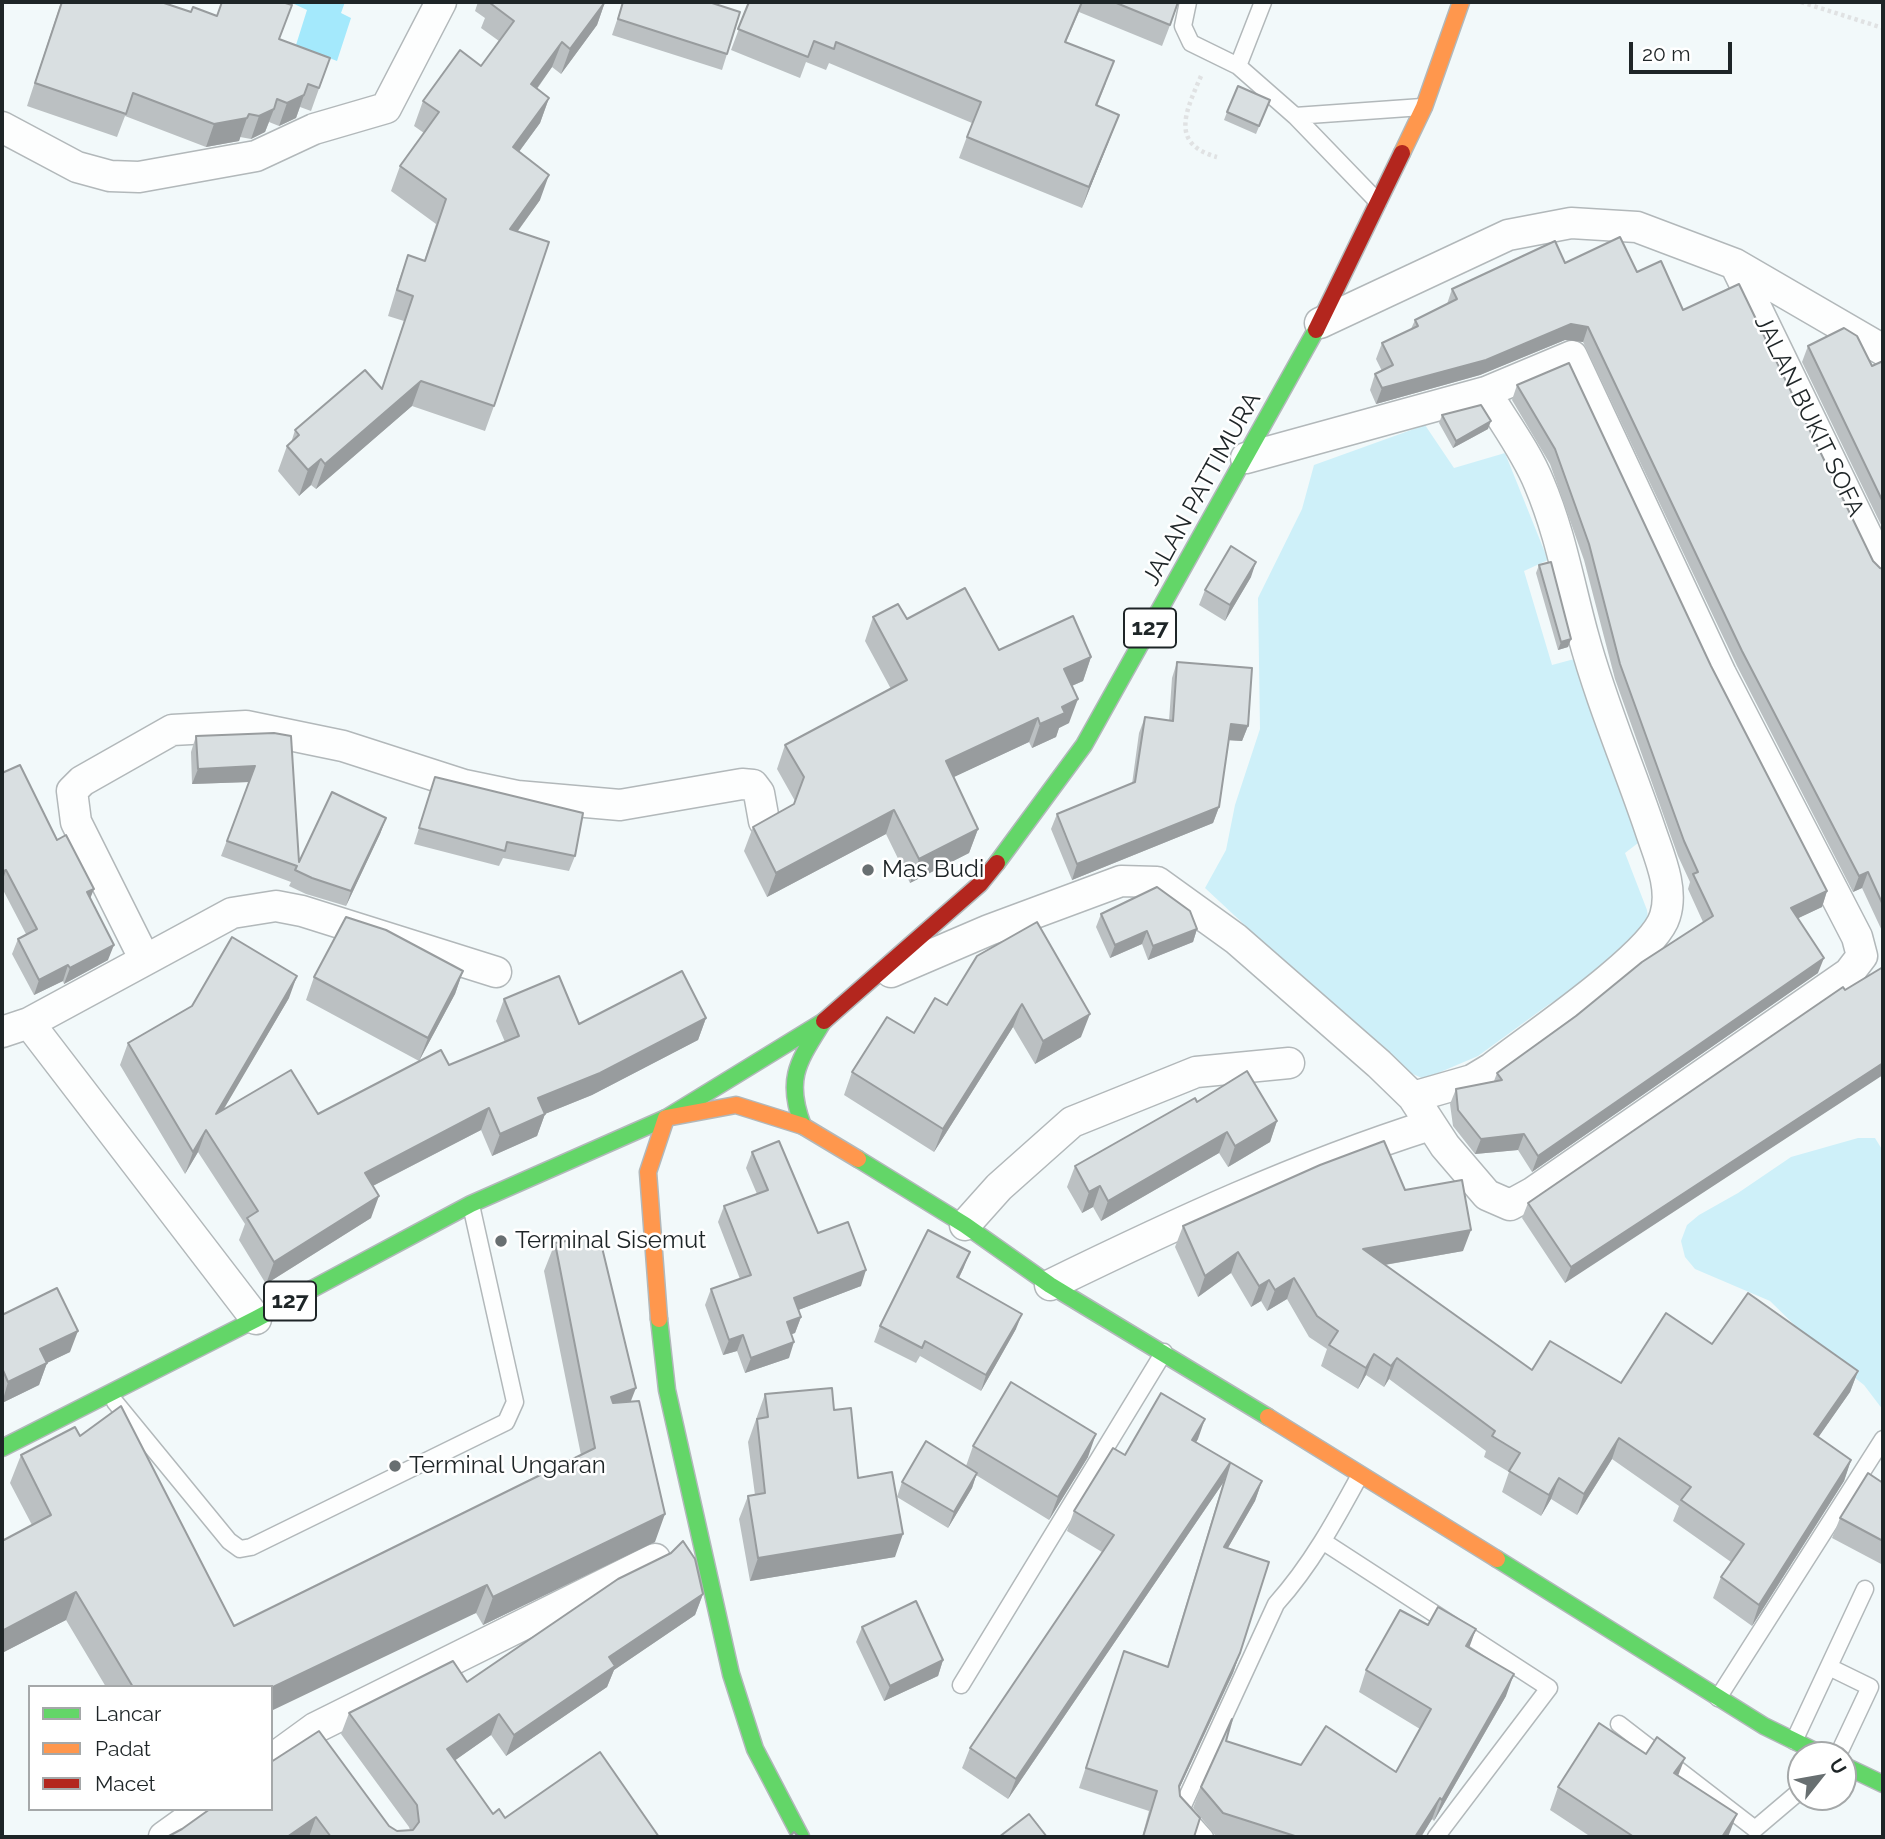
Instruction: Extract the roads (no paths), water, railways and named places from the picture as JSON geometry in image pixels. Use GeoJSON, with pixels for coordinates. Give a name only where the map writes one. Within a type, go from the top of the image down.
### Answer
{"type":"FeatureCollection","features":[{"type":"Feature","properties":{"kind":"main road","name":"JALAN PATTIMURA"},"geometry":{"type":"LineString","coordinates":[[666,1118],[823,1022],[980,884],[1047,799],[1084,745],[1320,323],[1424,107],[1461,2]]}},
{"type":"Feature","properties":{"kind":"main road"},"geometry":{"type":"LineString","coordinates":[[803,1126],[791,1100],[794,1070],[823,1022]]}},
{"type":"Feature","properties":{"kind":"main road"},"geometry":{"type":"LineString","coordinates":[[801,1837],[755,1749],[731,1674],[667,1390],[657,1302],[648,1172],[666,1118],[736,1105],[803,1126],[965,1225],[1050,1285],[1164,1352],[1718,1698],[1794,1741]]}},
{"type":"Feature","properties":{"kind":"main road","name":"127"},"geometry":{"type":"LineString","coordinates":[[2,1448],[256,1320],[471,1204],[666,1118]]}},
{"type":"Feature","properties":{"kind":"main road"},"geometry":{"type":"LineString","coordinates":[[1857,1772],[1883,1784]]}},
{"type":"Feature","properties":{"kind":"street"},"geometry":{"type":"LineString","coordinates":[[2,127],[77,167],[110,176],[167,174],[256,156],[314,129],[386,108],[441,2]]}},
{"type":"Feature","properties":{"kind":"street"},"geometry":{"type":"LineString","coordinates":[[1320,323],[1508,235],[1571,223],[1637,227],[1735,264],[1883,350]]}},
{"type":"Feature","properties":{"kind":"street","name":"JALAN BUKIT SOFA"},"geometry":{"type":"LineString","coordinates":[[1735,264],[1883,569]]}},
{"type":"Feature","properties":{"kind":"street"},"geometry":{"type":"LineString","coordinates":[[874,979],[989,930],[1121,881],[1157,882],[1236,939],[1413,1097],[1430,1125],[1487,1195],[1510,1205],[1532,1193],[1849,973],[1863,956],[1857,937],[1721,674],[1572,356],[1486,391],[1246,458]]}},
{"type":"Feature","properties":{"kind":"street"},"geometry":{"type":"LineString","coordinates":[[1413,1097],[1472,1080],[1492,1068],[1640,954],[1665,919],[1669,900],[1662,867],[1639,795],[1610,724],[1582,634],[1564,552],[1538,480],[1486,391]]}},
{"type":"Feature","properties":{"kind":"street"},"geometry":{"type":"LineString","coordinates":[[145,960],[76,822],[72,791],[82,781],[172,730],[246,726],[342,746],[464,785],[517,796],[620,805],[753,785],[759,793],[764,821]]}},
{"type":"Feature","properties":{"kind":"street"},"geometry":{"type":"LineString","coordinates":[[256,1320],[15,1027],[232,914],[276,906],[302,911],[496,972]]}},
{"type":"Feature","properties":{"kind":"street"},"geometry":{"type":"LineString","coordinates":[[965,1225],[999,1187],[1072,1122],[1196,1072],[1289,1063]]}},
{"type":"Feature","properties":{"kind":"street"},"geometry":{"type":"LineString","coordinates":[[1050,1285],[1209,1208],[1352,1150],[1430,1125]]}},
{"type":"Feature","properties":{"kind":"street"},"geometry":{"type":"LineString","coordinates":[[273,1759],[323,1739],[655,1559]]}},
{"type":"Feature","properties":{"kind":"street"},"geometry":{"type":"LineString","coordinates":[[164,1837],[200,1811]]}},
{"type":"Feature","properties":{"kind":"lane"},"geometry":{"type":"LineString","coordinates":[[1188,2],[1183,26],[1191,43],[1238,66],[1295,116],[1378,202]]}},
{"type":"Feature","properties":{"kind":"lane"},"geometry":{"type":"LineString","coordinates":[[1238,66],[1263,2]]}},
{"type":"Feature","properties":{"kind":"lane"},"geometry":{"type":"LineString","coordinates":[[1295,116],[1424,107]]}},
{"type":"Feature","properties":{"kind":"lane"},"geometry":{"type":"LineString","coordinates":[[109,1395],[229,1541],[240,1549],[251,1547],[506,1422],[514,1402],[471,1204]]}},
{"type":"Feature","properties":{"kind":"lane"},"geometry":{"type":"LineString","coordinates":[[961,1685],[1164,1352]]}},
{"type":"Feature","properties":{"kind":"lane"},"geometry":{"type":"LineString","coordinates":[[1718,1698],[1883,1439]]}},
{"type":"Feature","properties":{"kind":"lane"},"geometry":{"type":"LineString","coordinates":[[1205,1837],[1181,1810],[1276,1604],[1299,1579],[1324,1542],[1360,1475]]}},
{"type":"Feature","properties":{"kind":"lane"},"geometry":{"type":"LineString","coordinates":[[1324,1542],[1549,1688],[1436,1837]]}},
{"type":"Feature","properties":{"kind":"lane"},"geometry":{"type":"LineString","coordinates":[[1794,1741],[1865,1589]]}},
{"type":"Feature","properties":{"kind":"lane"},"geometry":{"type":"LineString","coordinates":[[1829,1667],[1870,1687],[1845,1741]]}},
{"type":"Feature","properties":{"kind":"lane"},"geometry":{"type":"LineString","coordinates":[[1619,1724],[1749,1833],[1787,1802]]}},
{"type":"Feature","properties":{"kind":"water"},"geometry":{"type":"Polygon","coordinates":[[[290,2],[345,2],[341,13],[351,18],[337,61],[296,45],[307,10],[290,2]]]}},
{"type":"Feature","properties":{"kind":"place","name":"Mas Budi"},"geometry":{"type":"Point","coordinates":[868,870]}},
{"type":"Feature","properties":{"kind":"place","name":"Terminal Sisemut"},"geometry":{"type":"Point","coordinates":[501,1241]}},
{"type":"Feature","properties":{"kind":"place","name":"Terminal Ungaran"},"geometry":{"type":"Point","coordinates":[395,1466]}}]}
